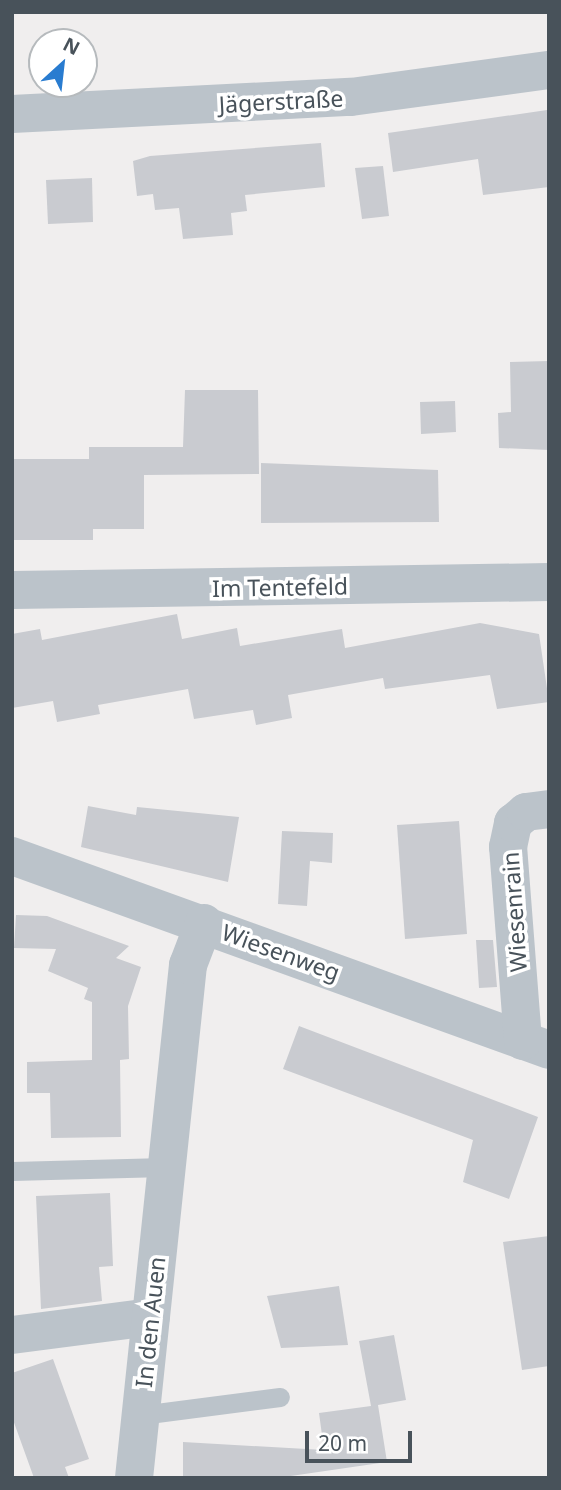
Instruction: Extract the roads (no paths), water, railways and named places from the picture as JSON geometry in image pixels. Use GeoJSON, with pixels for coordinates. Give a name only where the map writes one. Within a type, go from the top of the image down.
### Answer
{"type":"FeatureCollection","features":[{"type":"Feature","properties":{"kind":"street","name":"Jägerstraße"},"geometry":{"type":"LineString","coordinates":[[12,114],[351,97],[549,70]]}},
{"type":"Feature","properties":{"kind":"street","name":"Im Tentefeld"},"geometry":{"type":"LineString","coordinates":[[12,590],[549,582]]}},
{"type":"Feature","properties":{"kind":"street","name":"Wiesenrain"},"geometry":{"type":"LineString","coordinates":[[536,1046],[508,847],[513,823],[526,812],[549,809]]}},
{"type":"Feature","properties":{"kind":"street","name":"Wiesenweg"},"geometry":{"type":"LineString","coordinates":[[12,856],[204,923],[536,1046]]}},
{"type":"Feature","properties":{"kind":"street","name":"In den Auen"},"geometry":{"type":"LineString","coordinates":[[134,1478],[188,965],[204,923]]}},
{"type":"Feature","properties":{"kind":"street"},"geometry":{"type":"LineString","coordinates":[[12,1335],[151,1317]]}},
{"type":"Feature","properties":{"kind":"lane"},"geometry":{"type":"LineString","coordinates":[[12,1171],[165,1167]]}},
{"type":"Feature","properties":{"kind":"lane"},"geometry":{"type":"LineString","coordinates":[[141,1415],[280,1397]]}}]}
